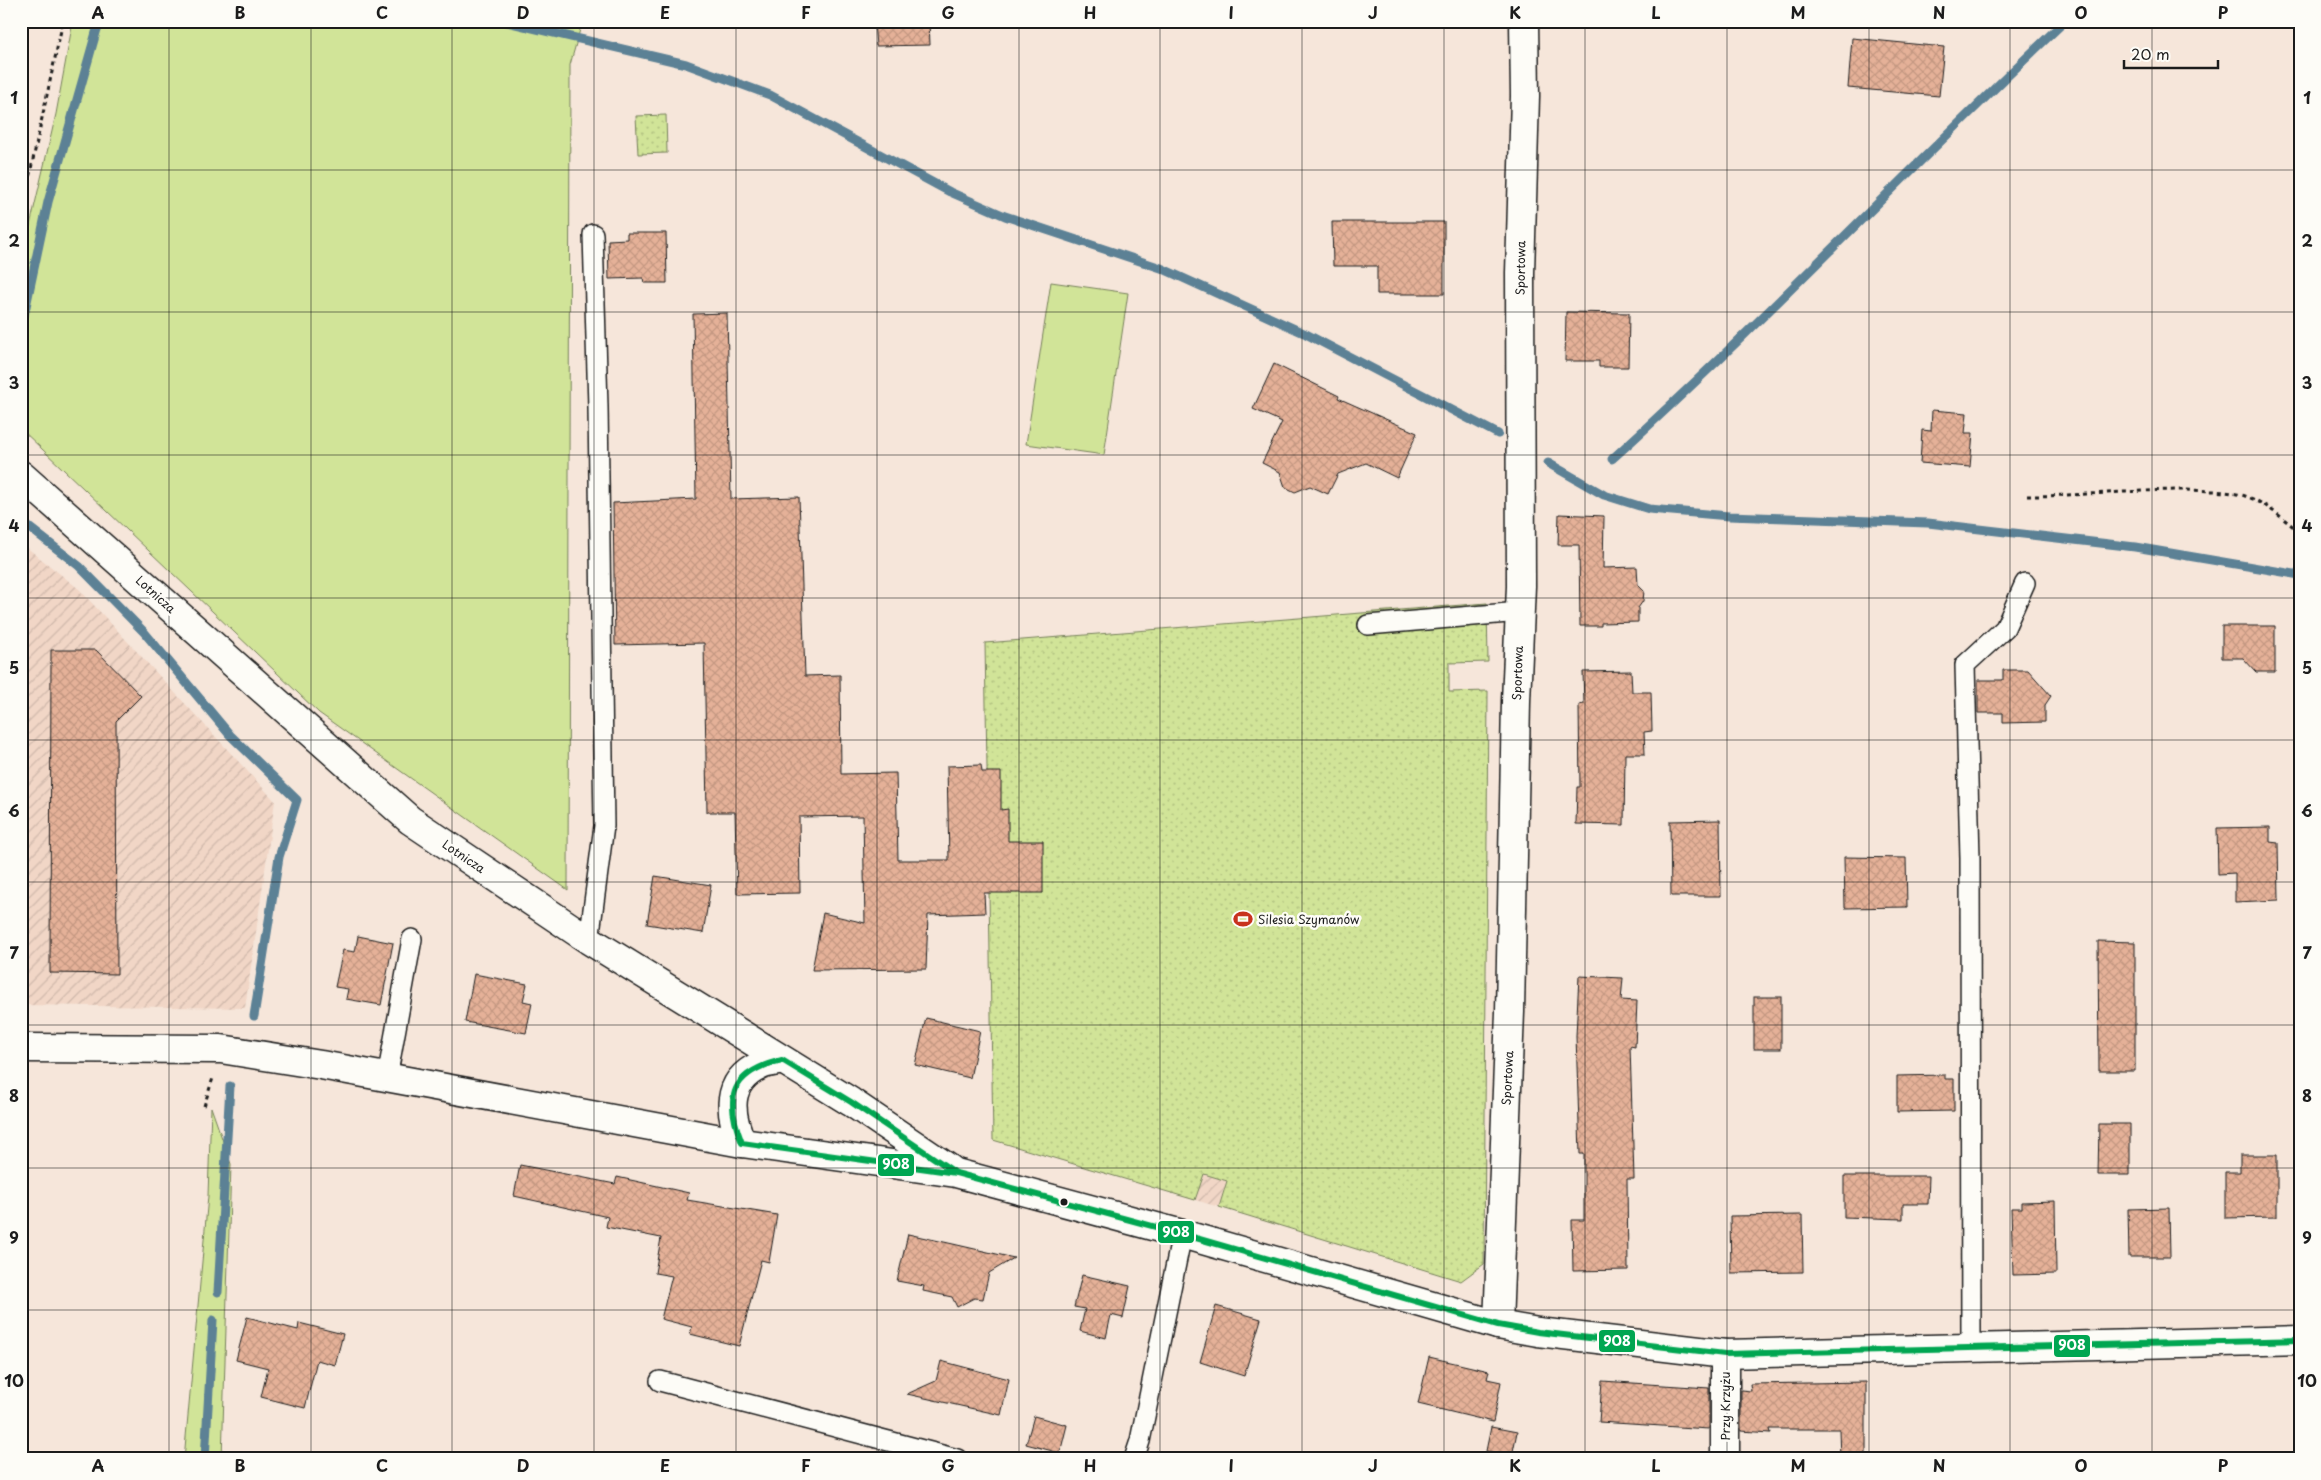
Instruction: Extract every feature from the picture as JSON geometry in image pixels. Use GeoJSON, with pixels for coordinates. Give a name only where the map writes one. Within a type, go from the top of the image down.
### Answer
{"type":"FeatureCollection","features":[{"type":"Feature","properties":{"kind":"street","name":"Sportowa"},"geometry":{"type":"LineString","coordinates":[[1498,1325],[1510,1012],[1516,701],[1520,612],[1520,273],[1525,96],[1524,21]]}},
{"type":"Feature","properties":{"kind":"street","name":"Lotnicza"},"geometry":{"type":"LineString","coordinates":[[21,474],[410,820],[589,940],[851,1102],[956,1173]]}},
{"type":"Feature","properties":{"kind":"street","name":"Lotnicza"},"geometry":{"type":"LineString","coordinates":[[21,1048],[221,1049],[742,1143],[956,1173],[1182,1234],[1498,1325],[1538,1332],[1725,1354],[1971,1350],[2300,1340]]}},
{"type":"Feature","properties":{"kind":"street"},"geometry":{"type":"LineString","coordinates":[[742,1143],[733,1124],[731,1108],[734,1091],[744,1077],[759,1066],[782,1060]]}},
{"type":"Feature","properties":{"kind":"street","name":"Przy Krzyżu"},"geometry":{"type":"LineString","coordinates":[[1725,1354],[1725,1459]]}},
{"type":"Feature","properties":{"kind":"lane"},"geometry":{"type":"LineString","coordinates":[[589,940],[604,826],[598,407],[593,234]]}},
{"type":"Feature","properties":{"kind":"lane"},"geometry":{"type":"LineString","coordinates":[[1971,1350],[1970,858],[1965,665],[2005,628],[2025,583]]}},
{"type":"Feature","properties":{"kind":"lane"},"geometry":{"type":"LineString","coordinates":[[1368,625],[1520,612]]}},
{"type":"Feature","properties":{"kind":"lane"},"geometry":{"type":"LineString","coordinates":[[387,1078],[412,939]]}},
{"type":"Feature","properties":{"kind":"lane"},"geometry":{"type":"LineString","coordinates":[[1134,1459],[1140,1441],[1182,1234]]}},
{"type":"Feature","properties":{"kind":"lane"},"geometry":{"type":"LineString","coordinates":[[660,1382],[957,1459]]}},
{"type":"Feature","properties":{"kind":"path"},"geometry":{"type":"LineString","coordinates":[[21,215],[64,21]]}},
{"type":"Feature","properties":{"kind":"path"},"geometry":{"type":"LineString","coordinates":[[637,21],[673,26]]}},
{"type":"Feature","properties":{"kind":"path"},"geometry":{"type":"LineString","coordinates":[[2028,496],[2065,496],[2156,490],[2224,491],[2247,496],[2300,532]]}},
{"type":"Feature","properties":{"kind":"shaded area"},"geometry":{"type":"Polygon","coordinates":[[[21,543],[79,589],[275,801],[245,1008],[21,1005],[21,543]]]}},
{"type":"Feature","properties":{"kind":"shaded area"},"geometry":{"type":"Polygon","coordinates":[[[1203,1174],[1227,1181],[1219,1207],[1195,1200],[1203,1174]]]}},
{"type":"Feature","properties":{"kind":"green space"},"geometry":{"type":"Polygon","coordinates":[[[73,21],[559,21],[581,26],[570,65],[568,890],[319,713],[21,429],[21,264],[56,114],[73,21]]]}},
{"type":"Feature","properties":{"kind":"green space"},"geometry":{"type":"Polygon","coordinates":[[[666,115],[667,153],[638,154],[636,116],[666,115]]]}},
{"type":"Feature","properties":{"kind":"green space"},"geometry":{"type":"Polygon","coordinates":[[[1051,282],[1128,293],[1104,455],[1026,444],[1051,282]]]}},
{"type":"Feature","properties":{"kind":"green space"},"geometry":{"type":"Polygon","coordinates":[[[1487,603],[1488,662],[1449,663],[1449,692],[1488,691],[1484,1264],[1461,1281],[1219,1207],[1227,1181],[1204,1174],[1195,1200],[993,1140],[985,643],[1487,603]]]}},
{"type":"Feature","properties":{"kind":"green space"},"geometry":{"type":"Polygon","coordinates":[[[211,1107],[231,1164],[222,1459],[184,1459],[208,1196],[211,1107]]]}},
{"type":"Feature","properties":{"kind":"building"},"geometry":{"type":"Polygon","coordinates":[[[874,21],[929,21],[930,45],[876,46],[874,21]]]}},
{"type":"Feature","properties":{"kind":"building"},"geometry":{"type":"Polygon","coordinates":[[[1852,38],[1944,47],[1939,96],[1848,88],[1852,38]]]}},
{"type":"Feature","properties":{"kind":"building"},"geometry":{"type":"Polygon","coordinates":[[[1332,222],[1444,222],[1444,294],[1377,294],[1377,266],[1333,266],[1332,222]]]}},
{"type":"Feature","properties":{"kind":"building"},"geometry":{"type":"Polygon","coordinates":[[[627,233],[666,233],[667,283],[644,283],[643,278],[609,279],[608,240],[627,239],[627,233]]]}},
{"type":"Feature","properties":{"kind":"building"},"geometry":{"type":"Polygon","coordinates":[[[1566,312],[1629,313],[1628,367],[1599,367],[1599,361],[1565,361],[1566,312]]]}},
{"type":"Feature","properties":{"kind":"building"},"geometry":{"type":"Polygon","coordinates":[[[727,313],[731,499],[799,497],[805,676],[840,675],[841,774],[896,773],[898,860],[949,860],[947,766],[981,765],[982,772],[1001,772],[1001,810],[1008,809],[1008,841],[1043,841],[1043,893],[984,893],[985,913],[928,915],[926,969],[812,970],[823,913],[865,923],[863,816],[799,817],[800,893],[737,894],[735,812],[707,812],[704,643],[615,645],[613,503],[696,499],[693,314],[727,313]]]}},
{"type":"Feature","properties":{"kind":"building"},"geometry":{"type":"Polygon","coordinates":[[[1274,364],[1339,396],[1338,398],[1417,433],[1397,478],[1366,463],[1338,474],[1328,494],[1310,486],[1295,492],[1285,487],[1280,472],[1262,463],[1282,422],[1253,409],[1274,364]]]}},
{"type":"Feature","properties":{"kind":"building"},"geometry":{"type":"Polygon","coordinates":[[[1932,410],[1967,413],[1965,433],[1973,433],[1970,467],[1920,463],[1922,430],[1931,431],[1932,410]]]}},
{"type":"Feature","properties":{"kind":"building"},"geometry":{"type":"Polygon","coordinates":[[[1559,514],[1604,516],[1603,568],[1637,567],[1638,585],[1644,591],[1643,601],[1638,608],[1638,622],[1601,623],[1601,626],[1580,626],[1579,545],[1558,545],[1559,514]]]}},
{"type":"Feature","properties":{"kind":"building"},"geometry":{"type":"Polygon","coordinates":[[[2222,626],[2275,626],[2275,672],[2256,672],[2243,658],[2222,658],[2222,626]]]}},
{"type":"Feature","properties":{"kind":"building"},"geometry":{"type":"Polygon","coordinates":[[[51,650],[96,650],[141,696],[116,721],[117,974],[50,973],[51,650]]]}},
{"type":"Feature","properties":{"kind":"building"},"geometry":{"type":"Polygon","coordinates":[[[2003,670],[2028,670],[2051,696],[2045,705],[2045,722],[2003,723],[2003,713],[1978,713],[1978,680],[2003,680],[2003,670]]]}},
{"type":"Feature","properties":{"kind":"building"},"geometry":{"type":"Polygon","coordinates":[[[1631,671],[1632,692],[1651,692],[1652,731],[1644,732],[1645,754],[1625,754],[1624,825],[1576,824],[1577,787],[1580,787],[1579,705],[1584,704],[1583,672],[1631,671]]]}},
{"type":"Feature","properties":{"kind":"building"},"geometry":{"type":"Polygon","coordinates":[[[1720,820],[1721,896],[1671,896],[1670,821],[1720,820]]]}},
{"type":"Feature","properties":{"kind":"building"},"geometry":{"type":"Polygon","coordinates":[[[2270,827],[2270,842],[2278,843],[2279,900],[2235,902],[2235,873],[2218,874],[2217,828],[2270,827]]]}},
{"type":"Feature","properties":{"kind":"building"},"geometry":{"type":"Polygon","coordinates":[[[1844,857],[1906,858],[1907,907],[1845,908],[1844,857]]]}},
{"type":"Feature","properties":{"kind":"building"},"geometry":{"type":"Polygon","coordinates":[[[655,876],[711,885],[703,933],[647,924],[655,876]]]}},
{"type":"Feature","properties":{"kind":"building"},"geometry":{"type":"Polygon","coordinates":[[[358,936],[393,943],[381,1005],[346,999],[348,989],[335,987],[343,950],[355,952],[358,936]]]}},
{"type":"Feature","properties":{"kind":"building"},"geometry":{"type":"Polygon","coordinates":[[[2098,941],[2135,942],[2135,1071],[2099,1071],[2098,941]]]}},
{"type":"Feature","properties":{"kind":"building"},"geometry":{"type":"Polygon","coordinates":[[[474,974],[527,984],[523,1001],[532,1003],[526,1033],[465,1022],[474,974]]]}},
{"type":"Feature","properties":{"kind":"building"},"geometry":{"type":"Polygon","coordinates":[[[1579,976],[1623,978],[1621,1000],[1637,1001],[1635,1047],[1630,1046],[1634,1179],[1627,1179],[1628,1270],[1573,1271],[1572,1220],[1584,1220],[1584,1154],[1580,1154],[1576,1036],[1579,976]]]}},
{"type":"Feature","properties":{"kind":"building"},"geometry":{"type":"Polygon","coordinates":[[[1754,997],[1781,997],[1781,1049],[1754,1049],[1754,997]]]}},
{"type":"Feature","properties":{"kind":"building"},"geometry":{"type":"Polygon","coordinates":[[[926,1018],[980,1031],[970,1078],[915,1065],[926,1018]]]}},
{"type":"Feature","properties":{"kind":"building"},"geometry":{"type":"Polygon","coordinates":[[[1945,1075],[1945,1079],[1954,1079],[1954,1111],[1897,1112],[1897,1076],[1945,1075]]]}},
{"type":"Feature","properties":{"kind":"building"},"geometry":{"type":"Polygon","coordinates":[[[2099,1124],[2130,1124],[2130,1175],[2098,1175],[2099,1124]]]}},
{"type":"Feature","properties":{"kind":"building"},"geometry":{"type":"Polygon","coordinates":[[[2240,1155],[2277,1155],[2277,1217],[2225,1218],[2225,1172],[2240,1172],[2240,1155]]]}},
{"type":"Feature","properties":{"kind":"building"},"geometry":{"type":"Polygon","coordinates":[[[520,1165],[615,1184],[617,1177],[689,1193],[687,1200],[777,1215],[769,1262],[761,1260],[739,1346],[690,1334],[692,1327],[661,1319],[672,1276],[655,1273],[661,1238],[606,1227],[608,1217],[514,1196],[520,1165]]]}},
{"type":"Feature","properties":{"kind":"building"},"geometry":{"type":"Polygon","coordinates":[[[1844,1176],[1929,1176],[1928,1204],[1903,1204],[1903,1219],[1844,1217],[1844,1176]]]}},
{"type":"Feature","properties":{"kind":"building"},"geometry":{"type":"Polygon","coordinates":[[[2055,1201],[2056,1274],[2013,1275],[2011,1208],[2022,1208],[2022,1202],[2055,1201]]]}},
{"type":"Feature","properties":{"kind":"building"},"geometry":{"type":"Polygon","coordinates":[[[2169,1208],[2170,1257],[2129,1257],[2128,1209],[2169,1208]]]}},
{"type":"Feature","properties":{"kind":"building"},"geometry":{"type":"Polygon","coordinates":[[[1802,1215],[1803,1272],[1731,1273],[1730,1216],[1802,1215]]]}},
{"type":"Feature","properties":{"kind":"building"},"geometry":{"type":"Polygon","coordinates":[[[908,1234],[1014,1258],[989,1273],[983,1299],[974,1298],[957,1307],[952,1297],[923,1291],[924,1286],[897,1281],[908,1234]]]}},
{"type":"Feature","properties":{"kind":"building"},"geometry":{"type":"Polygon","coordinates":[[[1082,1275],[1130,1286],[1123,1318],[1111,1315],[1106,1338],[1080,1331],[1085,1309],[1074,1307],[1082,1275]]]}},
{"type":"Feature","properties":{"kind":"building"},"geometry":{"type":"Polygon","coordinates":[[[1216,1306],[1261,1319],[1244,1376],[1200,1362],[1216,1306]]]}},
{"type":"Feature","properties":{"kind":"building"},"geometry":{"type":"Polygon","coordinates":[[[247,1317],[298,1330],[299,1323],[343,1334],[335,1365],[317,1360],[305,1408],[261,1397],[268,1368],[236,1360],[247,1317]]]}},
{"type":"Feature","properties":{"kind":"building"},"geometry":{"type":"Polygon","coordinates":[[[1429,1357],[1489,1371],[1487,1379],[1501,1382],[1493,1422],[1418,1404],[1429,1357]]]}},
{"type":"Feature","properties":{"kind":"building"},"geometry":{"type":"Polygon","coordinates":[[[941,1361],[1009,1379],[1001,1415],[907,1394],[936,1381],[941,1361]]]}},
{"type":"Feature","properties":{"kind":"building"},"geometry":{"type":"Polygon","coordinates":[[[1602,1381],[1709,1388],[1709,1429],[1599,1422],[1602,1381]]]}},
{"type":"Feature","properties":{"kind":"building"},"geometry":{"type":"Polygon","coordinates":[[[1866,1382],[1866,1459],[1840,1459],[1839,1429],[1770,1429],[1771,1433],[1741,1431],[1741,1390],[1751,1391],[1750,1384],[1866,1382]]]}},
{"type":"Feature","properties":{"kind":"building"},"geometry":{"type":"Polygon","coordinates":[[[1034,1416],[1067,1425],[1060,1453],[1026,1444],[1034,1416]]]}},
{"type":"Feature","properties":{"kind":"building"},"geometry":{"type":"Polygon","coordinates":[[[1491,1427],[1517,1432],[1512,1456],[1486,1451],[1491,1427]]]}},
{"type":"Feature","properties":{"kind":"waterway"},"geometry":{"type":"LineString","coordinates":[[21,330],[48,202],[97,29],[103,21]]}},
{"type":"Feature","properties":{"kind":"waterway"},"geometry":{"type":"LineString","coordinates":[[503,21],[686,64],[770,95],[950,192],[1005,216],[1161,268],[1306,334],[1498,434]]}},
{"type":"Feature","properties":{"kind":"waterway"},"geometry":{"type":"LineString","coordinates":[[1612,459],[1784,296],[2065,21]]}},
{"type":"Feature","properties":{"kind":"waterway"},"geometry":{"type":"LineString","coordinates":[[1548,463],[1604,495],[1649,509],[1729,516],[1928,523],[2135,547],[2300,575]]}},
{"type":"Feature","properties":{"kind":"waterway"},"geometry":{"type":"LineString","coordinates":[[21,521],[79,566],[144,632],[230,735],[297,800],[279,857],[254,1016]]}},
{"type":"Feature","properties":{"kind":"waterway"},"geometry":{"type":"LineString","coordinates":[[218,1292],[230,1086]]}},
{"type":"Feature","properties":{"kind":"waterway"},"geometry":{"type":"LineString","coordinates":[[205,1459],[213,1320]]}},
{"type":"Feature","properties":{"kind":"transit line","name":"908"},"geometry":{"type":"LineString","coordinates":[[782,1060],[851,1102],[956,1173],[742,1143],[733,1112],[733,1099],[736,1088],[742,1079],[752,1071],[782,1060]]}},
{"type":"Feature","properties":{"kind":"transit line","name":"908"},"geometry":{"type":"LineString","coordinates":[[956,1173],[1182,1234],[1498,1325],[1538,1332],[1725,1354],[2300,1340]]}},
{"type":"Feature","properties":{"kind":"place","name":"Silesia Szymanów"},"geometry":{"type":"Point","coordinates":[1243,919]}}]}
